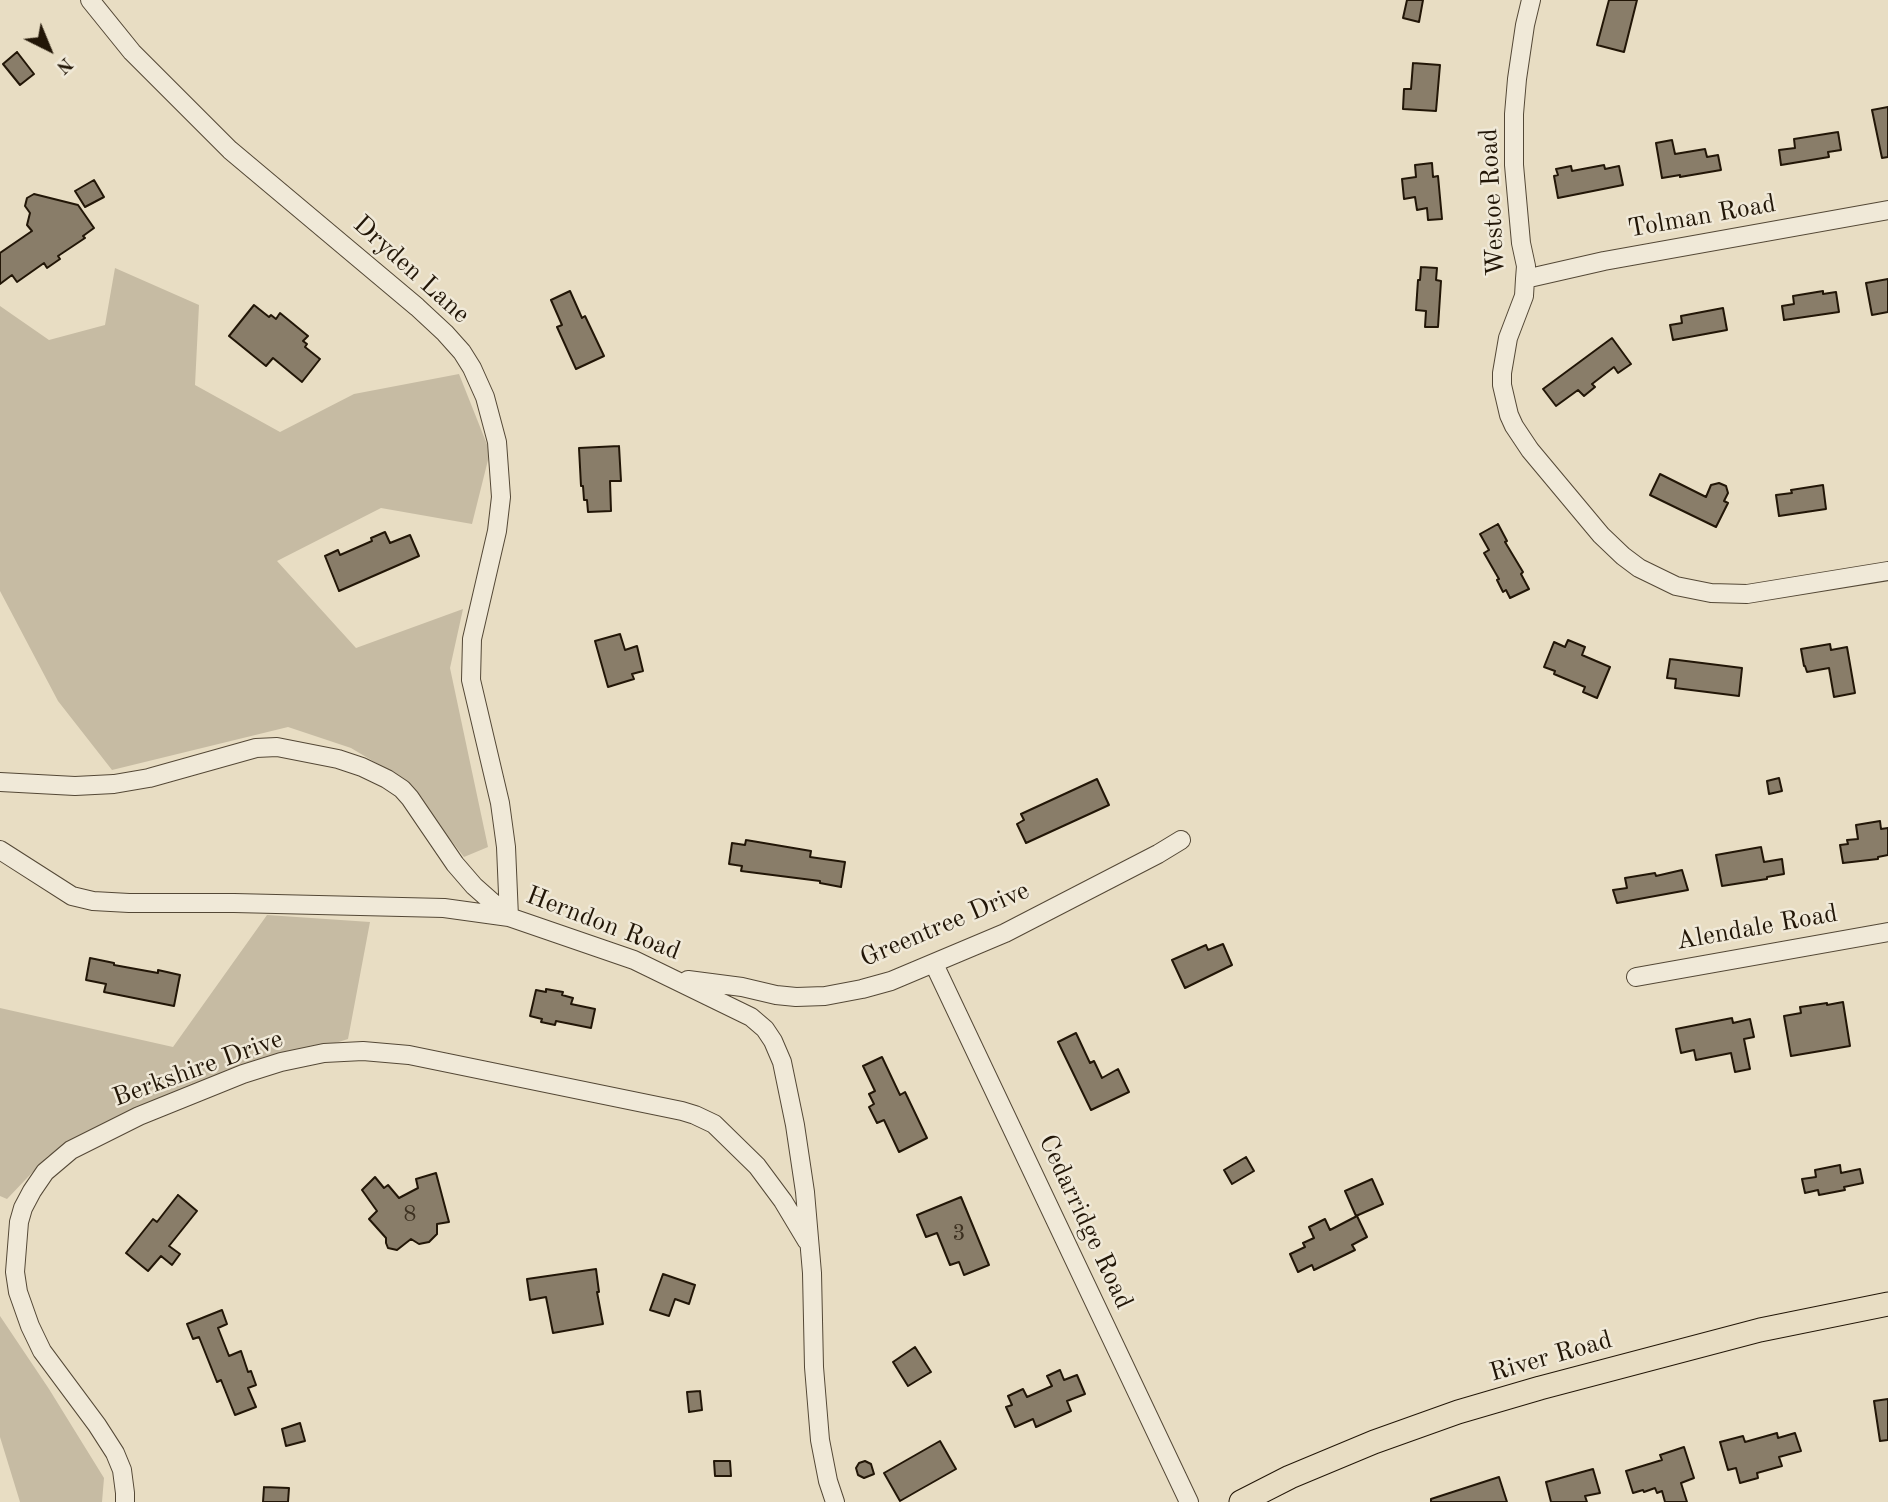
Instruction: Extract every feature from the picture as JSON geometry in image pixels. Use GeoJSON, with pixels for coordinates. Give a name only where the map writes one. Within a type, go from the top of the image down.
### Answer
{"type":"FeatureCollection","features":[{"type":"Feature","properties":{"kind":"main road","name":"River Road"},"geometry":{"type":"LineString","coordinates":[[1241,1502],[1290,1477],[1374,1442],[1458,1412],[1760,1330],[1888,1304]]}},
{"type":"Feature","properties":{"kind":"street","name":"Dryden Lane"},"geometry":{"type":"LineString","coordinates":[[90,0],[132,52],[230,150],[417,307],[445,333],[472,368],[485,397],[497,442],[501,497],[497,531],[472,639],[471,681],[500,803],[506,847],[509,918]]}},
{"type":"Feature","properties":{"kind":"street","name":"Westoe Road"},"geometry":{"type":"LineString","coordinates":[[1531,0],[1525,24],[1514,114],[1514,164],[1526,266],[1524,296],[1508,338],[1502,386],[1514,426],[1530,450],[1601,535],[1639,568],[1676,586],[1711,593],[1747,594],[1888,571]]}},
{"type":"Feature","properties":{"kind":"street","name":"Tolman Road"},"geometry":{"type":"LineString","coordinates":[[1525,279],[1604,261],[1888,210]]}},
{"type":"Feature","properties":{"kind":"street","name":"Herndon Road"},"geometry":{"type":"LineString","coordinates":[[0,782],[75,786],[114,784],[149,778],[256,748],[277,747],[338,759],[362,767],[402,789],[455,864],[474,886],[509,918],[634,960],[751,1017],[765,1029],[782,1062],[805,1192],[820,1440],[835,1502]]}},
{"type":"Feature","properties":{"kind":"street","name":"Greentree Drive"},"geometry":{"type":"LineString","coordinates":[[671,978],[786,996],[825,996],[862,989],[891,981],[1004,933],[1181,840]]}},
{"type":"Feature","properties":{"kind":"street"},"geometry":{"type":"LineString","coordinates":[[0,850],[72,895],[93,901],[444,908],[509,918]]}},
{"type":"Feature","properties":{"kind":"street","name":"Alendale Road"},"geometry":{"type":"LineString","coordinates":[[1636,977],[1888,932]]}},
{"type":"Feature","properties":{"kind":"street","name":"Cedarridge Road"},"geometry":{"type":"LineString","coordinates":[[934,964],[1189,1502]]}},
{"type":"Feature","properties":{"kind":"street","name":"Berkshire Drive"},"geometry":{"type":"LineString","coordinates":[[125,1502],[121,1470],[115,1453],[43,1351],[30,1326],[18,1292],[15,1272],[19,1223],[23,1208],[45,1172],[71,1150],[139,1116],[243,1074],[324,1053],[363,1051],[409,1055],[682,1111],[714,1124],[757,1166],[783,1201],[808,1243]]}},
{"type":"Feature","properties":{"kind":"shaded area"},"geometry":{"type":"Polygon","coordinates":[[[115,268],[199,305],[195,385],[280,432],[354,394],[459,374],[490,452],[472,524],[381,508],[277,561],[356,648],[463,609],[450,668],[488,847],[464,857],[403,779],[351,748],[288,727],[112,770],[58,701],[0,591],[0,306],[49,340],[105,325],[115,268]]]}},
{"type":"Feature","properties":{"kind":"shaded area"},"geometry":{"type":"Polygon","coordinates":[[[267,915],[370,922],[348,1039],[136,1107],[48,1156],[7,1199],[0,1196],[0,1008],[173,1047],[267,915]]]}},
{"type":"Feature","properties":{"kind":"shaded area"},"geometry":{"type":"Polygon","coordinates":[[[0,1316],[104,1478],[102,1502],[20,1502],[0,1437],[0,1316]]]}},
{"type":"Feature","properties":{"kind":"building"},"geometry":{"type":"Polygon","coordinates":[[[1407,0],[1423,0],[1419,22],[1403,18],[1407,0]]]}},
{"type":"Feature","properties":{"kind":"building"},"geometry":{"type":"Polygon","coordinates":[[[1609,0],[1637,0],[1624,52],[1597,45],[1609,0]]]}},
{"type":"Feature","properties":{"kind":"building"},"geometry":{"type":"Polygon","coordinates":[[[17,52],[34,74],[20,85],[3,64],[17,52]]]}},
{"type":"Feature","properties":{"kind":"building"},"geometry":{"type":"Polygon","coordinates":[[[1413,63],[1440,65],[1436,111],[1403,109],[1404,89],[1411,89],[1413,63]]]}},
{"type":"Feature","properties":{"kind":"building"},"geometry":{"type":"Polygon","coordinates":[[[1888,107],[1888,157],[1882,158],[1872,110],[1888,107]]]}},
{"type":"Feature","properties":{"kind":"building"},"geometry":{"type":"Polygon","coordinates":[[[1838,132],[1841,150],[1828,152],[1829,157],[1781,165],[1779,150],[1795,148],[1794,139],[1838,132]]]}},
{"type":"Feature","properties":{"kind":"building"},"geometry":{"type":"Polygon","coordinates":[[[1672,140],[1675,154],[1705,149],[1707,157],[1718,155],[1721,170],[1662,178],[1656,143],[1672,140]]]}},
{"type":"Feature","properties":{"kind":"building"},"geometry":{"type":"Polygon","coordinates":[[[1432,163],[1433,177],[1438,176],[1442,219],[1428,220],[1427,208],[1417,210],[1415,197],[1404,199],[1402,179],[1416,177],[1415,165],[1432,163]]]}},
{"type":"Feature","properties":{"kind":"building"},"geometry":{"type":"Polygon","coordinates":[[[1604,165],[1605,169],[1619,166],[1623,185],[1558,198],[1554,176],[1558,175],[1556,169],[1571,166],[1572,171],[1604,165]]]}},
{"type":"Feature","properties":{"kind":"building"},"geometry":{"type":"Polygon","coordinates":[[[94,180],[104,197],[85,207],[75,191],[94,180]]]}},
{"type":"Feature","properties":{"kind":"building"},"geometry":{"type":"Polygon","coordinates":[[[34,194],[78,205],[94,228],[47,268],[44,263],[17,282],[12,275],[0,284],[0,253],[32,231],[27,225],[30,213],[25,206],[27,198],[34,194]]]}},
{"type":"Feature","properties":{"kind":"building"},"geometry":{"type":"Polygon","coordinates":[[[1421,267],[1437,268],[1436,280],[1441,281],[1438,327],[1425,327],[1426,311],[1416,310],[1421,267]]]}},
{"type":"Feature","properties":{"kind":"building"},"geometry":{"type":"Polygon","coordinates":[[[1888,279],[1888,312],[1872,315],[1866,283],[1888,279]]]}},
{"type":"Feature","properties":{"kind":"building"},"geometry":{"type":"Polygon","coordinates":[[[570,291],[604,356],[576,369],[557,327],[562,325],[551,300],[570,291]]]}},
{"type":"Feature","properties":{"kind":"building"},"geometry":{"type":"Polygon","coordinates":[[[1823,291],[1823,294],[1836,292],[1839,312],[1784,320],[1782,306],[1794,304],[1793,296],[1823,291]]]}},
{"type":"Feature","properties":{"kind":"building"},"geometry":{"type":"Polygon","coordinates":[[[254,305],[269,317],[271,315],[276,319],[280,313],[308,336],[303,341],[307,344],[305,347],[320,359],[302,382],[273,358],[266,366],[229,336],[254,305]]]}},
{"type":"Feature","properties":{"kind":"building"},"geometry":{"type":"Polygon","coordinates":[[[1723,308],[1727,330],[1673,340],[1670,325],[1682,323],[1681,316],[1723,308]]]}},
{"type":"Feature","properties":{"kind":"building"},"geometry":{"type":"Polygon","coordinates":[[[1612,338],[1631,364],[1618,373],[1614,367],[1592,384],[1595,387],[1584,396],[1578,390],[1556,406],[1543,389],[1612,338]]]}},
{"type":"Feature","properties":{"kind":"building"},"geometry":{"type":"Polygon","coordinates":[[[619,446],[621,481],[610,481],[611,511],[588,512],[587,500],[584,500],[581,486],[579,448],[619,446]]]}},
{"type":"Feature","properties":{"kind":"building"},"geometry":{"type":"Polygon","coordinates":[[[1660,474],[1706,497],[1711,485],[1719,483],[1726,486],[1728,493],[1724,501],[1728,503],[1716,527],[1650,495],[1660,474]]]}},
{"type":"Feature","properties":{"kind":"building"},"geometry":{"type":"Polygon","coordinates":[[[1823,485],[1826,509],[1779,516],[1776,495],[1823,485]]]}},
{"type":"Feature","properties":{"kind":"building"},"geometry":{"type":"Polygon","coordinates":[[[1498,524],[1529,589],[1510,598],[1506,590],[1503,592],[1484,553],[1489,550],[1480,534],[1498,524]]]}},
{"type":"Feature","properties":{"kind":"building"},"geometry":{"type":"Polygon","coordinates":[[[385,532],[390,543],[410,535],[419,556],[339,591],[325,556],[338,550],[340,555],[385,532]]]}},
{"type":"Feature","properties":{"kind":"building"},"geometry":{"type":"Polygon","coordinates":[[[620,634],[625,650],[637,646],[643,671],[632,674],[634,679],[608,687],[595,641],[620,634]]]}},
{"type":"Feature","properties":{"kind":"building"},"geometry":{"type":"Polygon","coordinates":[[[1568,640],[1585,647],[1582,655],[1610,667],[1597,698],[1583,692],[1585,687],[1544,667],[1554,642],[1565,647],[1568,640]]]}},
{"type":"Feature","properties":{"kind":"building"},"geometry":{"type":"Polygon","coordinates":[[[1830,644],[1831,650],[1847,647],[1855,693],[1834,697],[1829,668],[1807,672],[1801,649],[1830,644]]]}},
{"type":"Feature","properties":{"kind":"building"},"geometry":{"type":"Polygon","coordinates":[[[1670,659],[1742,668],[1739,696],[1675,688],[1676,679],[1667,678],[1670,659]]]}},
{"type":"Feature","properties":{"kind":"building"},"geometry":{"type":"Polygon","coordinates":[[[1779,778],[1782,791],[1769,794],[1767,781],[1779,778]]]}},
{"type":"Feature","properties":{"kind":"building"},"geometry":{"type":"Polygon","coordinates":[[[1097,779],[1109,805],[1026,843],[1017,824],[1024,820],[1021,814],[1097,779]]]}},
{"type":"Feature","properties":{"kind":"building"},"geometry":{"type":"Polygon","coordinates":[[[1880,821],[1881,829],[1888,828],[1888,855],[1878,859],[1843,863],[1840,845],[1848,844],[1847,840],[1858,839],[1856,825],[1880,821]]]}},
{"type":"Feature","properties":{"kind":"building"},"geometry":{"type":"Polygon","coordinates":[[[746,840],[811,851],[810,857],[845,862],[841,887],[820,881],[741,871],[742,866],[729,864],[732,843],[745,845],[746,840]]]}},
{"type":"Feature","properties":{"kind":"building"},"geometry":{"type":"Polygon","coordinates":[[[1761,847],[1764,862],[1782,859],[1784,874],[1722,886],[1716,855],[1761,847]]]}},
{"type":"Feature","properties":{"kind":"building"},"geometry":{"type":"Polygon","coordinates":[[[1682,870],[1688,890],[1617,903],[1613,890],[1627,888],[1625,878],[1655,873],[1656,876],[1682,870]]]}},
{"type":"Feature","properties":{"kind":"building"},"geometry":{"type":"Polygon","coordinates":[[[1223,944],[1232,965],[1185,988],[1172,960],[1206,945],[1208,950],[1223,944]]]}},
{"type":"Feature","properties":{"kind":"building"},"geometry":{"type":"Polygon","coordinates":[[[90,958],[114,965],[180,975],[174,1006],[104,992],[106,984],[86,980],[90,958]]]}},
{"type":"Feature","properties":{"kind":"building"},"geometry":{"type":"Polygon","coordinates":[[[546,989],[563,992],[562,995],[573,998],[571,1004],[595,1009],[591,1028],[556,1021],[555,1025],[530,1016],[536,990],[546,992],[546,989]]]}},
{"type":"Feature","properties":{"kind":"building"},"geometry":{"type":"Polygon","coordinates":[[[1843,1002],[1850,1046],[1791,1056],[1784,1016],[1801,1013],[1800,1007],[1843,1002]]]}},
{"type":"Feature","properties":{"kind":"building"},"geometry":{"type":"Polygon","coordinates":[[[1732,1018],[1733,1023],[1750,1019],[1754,1037],[1744,1039],[1750,1069],[1735,1072],[1731,1053],[1696,1060],[1694,1050],[1681,1053],[1676,1029],[1732,1018]]]}},
{"type":"Feature","properties":{"kind":"building"},"geometry":{"type":"Polygon","coordinates":[[[1076,1033],[1090,1063],[1094,1061],[1102,1078],[1118,1069],[1129,1092],[1091,1110],[1058,1042],[1076,1033]]]}},
{"type":"Feature","properties":{"kind":"building"},"geometry":{"type":"Polygon","coordinates":[[[882,1057],[900,1095],[905,1092],[927,1138],[899,1152],[884,1120],[877,1123],[869,1107],[874,1104],[869,1094],[875,1091],[863,1066],[882,1057]]]}},
{"type":"Feature","properties":{"kind":"building"},"geometry":{"type":"Polygon","coordinates":[[[1246,1157],[1254,1171],[1232,1184],[1224,1170],[1246,1157]]]}},
{"type":"Feature","properties":{"kind":"building"},"geometry":{"type":"Polygon","coordinates":[[[1840,1165],[1841,1173],[1860,1169],[1863,1183],[1819,1195],[1818,1190],[1805,1193],[1802,1179],[1816,1177],[1815,1170],[1840,1165]]]}},
{"type":"Feature","properties":{"kind":"building"},"geometry":{"type":"Polygon","coordinates":[[[436,1173],[449,1222],[437,1224],[437,1234],[429,1242],[419,1244],[411,1239],[397,1250],[388,1248],[386,1238],[369,1219],[377,1211],[362,1190],[375,1177],[384,1188],[388,1185],[399,1198],[418,1188],[416,1179],[436,1173]]]}},
{"type":"Feature","properties":{"kind":"building"},"geometry":{"type":"Polygon","coordinates":[[[1372,1179],[1383,1204],[1356,1216],[1345,1191],[1372,1179]]]}},
{"type":"Feature","properties":{"kind":"building"},"geometry":{"type":"Polygon","coordinates":[[[178,1195],[197,1211],[169,1246],[180,1254],[172,1265],[161,1256],[148,1271],[126,1253],[153,1219],[157,1222],[178,1195]]]}},
{"type":"Feature","properties":{"kind":"building"},"geometry":{"type":"Polygon","coordinates":[[[961,1197],[989,1265],[964,1275],[959,1262],[950,1265],[937,1233],[926,1237],[917,1215],[961,1197]]]}},
{"type":"Feature","properties":{"kind":"building"},"geometry":{"type":"Polygon","coordinates":[[[1357,1216],[1367,1237],[1352,1245],[1355,1250],[1314,1270],[1312,1265],[1298,1272],[1290,1254],[1305,1247],[1303,1243],[1314,1238],[1309,1227],[1325,1219],[1330,1230],[1357,1216]]]}},
{"type":"Feature","properties":{"kind":"building"},"geometry":{"type":"Polygon","coordinates":[[[596,1269],[603,1324],[553,1333],[546,1297],[530,1300],[527,1279],[596,1269]]]}},
{"type":"Feature","properties":{"kind":"building"},"geometry":{"type":"Polygon","coordinates":[[[663,1274],[695,1285],[689,1304],[675,1299],[669,1316],[650,1310],[663,1274]]]}},
{"type":"Feature","properties":{"kind":"building"},"geometry":{"type":"Polygon","coordinates":[[[222,1310],[227,1324],[218,1328],[229,1356],[241,1351],[256,1385],[248,1388],[256,1407],[235,1415],[221,1380],[217,1382],[199,1337],[193,1339],[187,1324],[222,1310]]]}},
{"type":"Feature","properties":{"kind":"building"},"geometry":{"type":"Polygon","coordinates":[[[915,1347],[931,1372],[908,1386],[893,1362],[915,1347]]]}},
{"type":"Feature","properties":{"kind":"building"},"geometry":{"type":"Polygon","coordinates":[[[1060,1370],[1064,1380],[1077,1375],[1085,1394],[1067,1401],[1071,1411],[1036,1427],[1033,1419],[1015,1427],[1006,1407],[1012,1405],[1008,1396],[1023,1389],[1027,1397],[1052,1386],[1047,1376],[1060,1370]]]}},
{"type":"Feature","properties":{"kind":"building"},"geometry":{"type":"Polygon","coordinates":[[[700,1391],[702,1410],[689,1412],[687,1392],[700,1391]]]}},
{"type":"Feature","properties":{"kind":"building"},"geometry":{"type":"Polygon","coordinates":[[[1888,1399],[1888,1440],[1880,1441],[1874,1401],[1888,1399]]]}},
{"type":"Feature","properties":{"kind":"building"},"geometry":{"type":"Polygon","coordinates":[[[300,1423],[305,1441],[286,1446],[282,1429],[300,1423]]]}},
{"type":"Feature","properties":{"kind":"building"},"geometry":{"type":"Polygon","coordinates":[[[1777,1433],[1778,1438],[1795,1433],[1801,1451],[1779,1457],[1782,1466],[1757,1473],[1758,1478],[1740,1483],[1736,1468],[1728,1470],[1720,1442],[1743,1436],[1745,1442],[1777,1433]]]}},
{"type":"Feature","properties":{"kind":"building"},"geometry":{"type":"Polygon","coordinates":[[[940,1441],[956,1469],[900,1501],[884,1473],[940,1441]]]}},
{"type":"Feature","properties":{"kind":"building"},"geometry":{"type":"Polygon","coordinates":[[[1684,1447],[1694,1478],[1681,1483],[1687,1502],[1665,1502],[1662,1491],[1657,1493],[1655,1488],[1633,1493],[1626,1471],[1662,1460],[1660,1455],[1684,1447]]]}},
{"type":"Feature","properties":{"kind":"building"},"geometry":{"type":"Polygon","coordinates":[[[714,1461],[730,1461],[731,1476],[715,1476],[714,1461]]]}},
{"type":"Feature","properties":{"kind":"building"},"geometry":{"type":"Polygon","coordinates":[[[865,1461],[871,1464],[874,1474],[864,1478],[858,1475],[856,1468],[859,1463],[865,1461]]]}},
{"type":"Feature","properties":{"kind":"building"},"geometry":{"type":"Polygon","coordinates":[[[1593,1469],[1600,1493],[1585,1496],[1587,1502],[1551,1502],[1546,1482],[1593,1469]]]}},
{"type":"Feature","properties":{"kind":"building"},"geometry":{"type":"Polygon","coordinates":[[[1499,1477],[1507,1502],[1431,1502],[1431,1499],[1499,1477]]]}},
{"type":"Feature","properties":{"kind":"building"},"geometry":{"type":"Polygon","coordinates":[[[264,1487],[289,1488],[288,1502],[263,1502],[264,1487]]]}}]}
